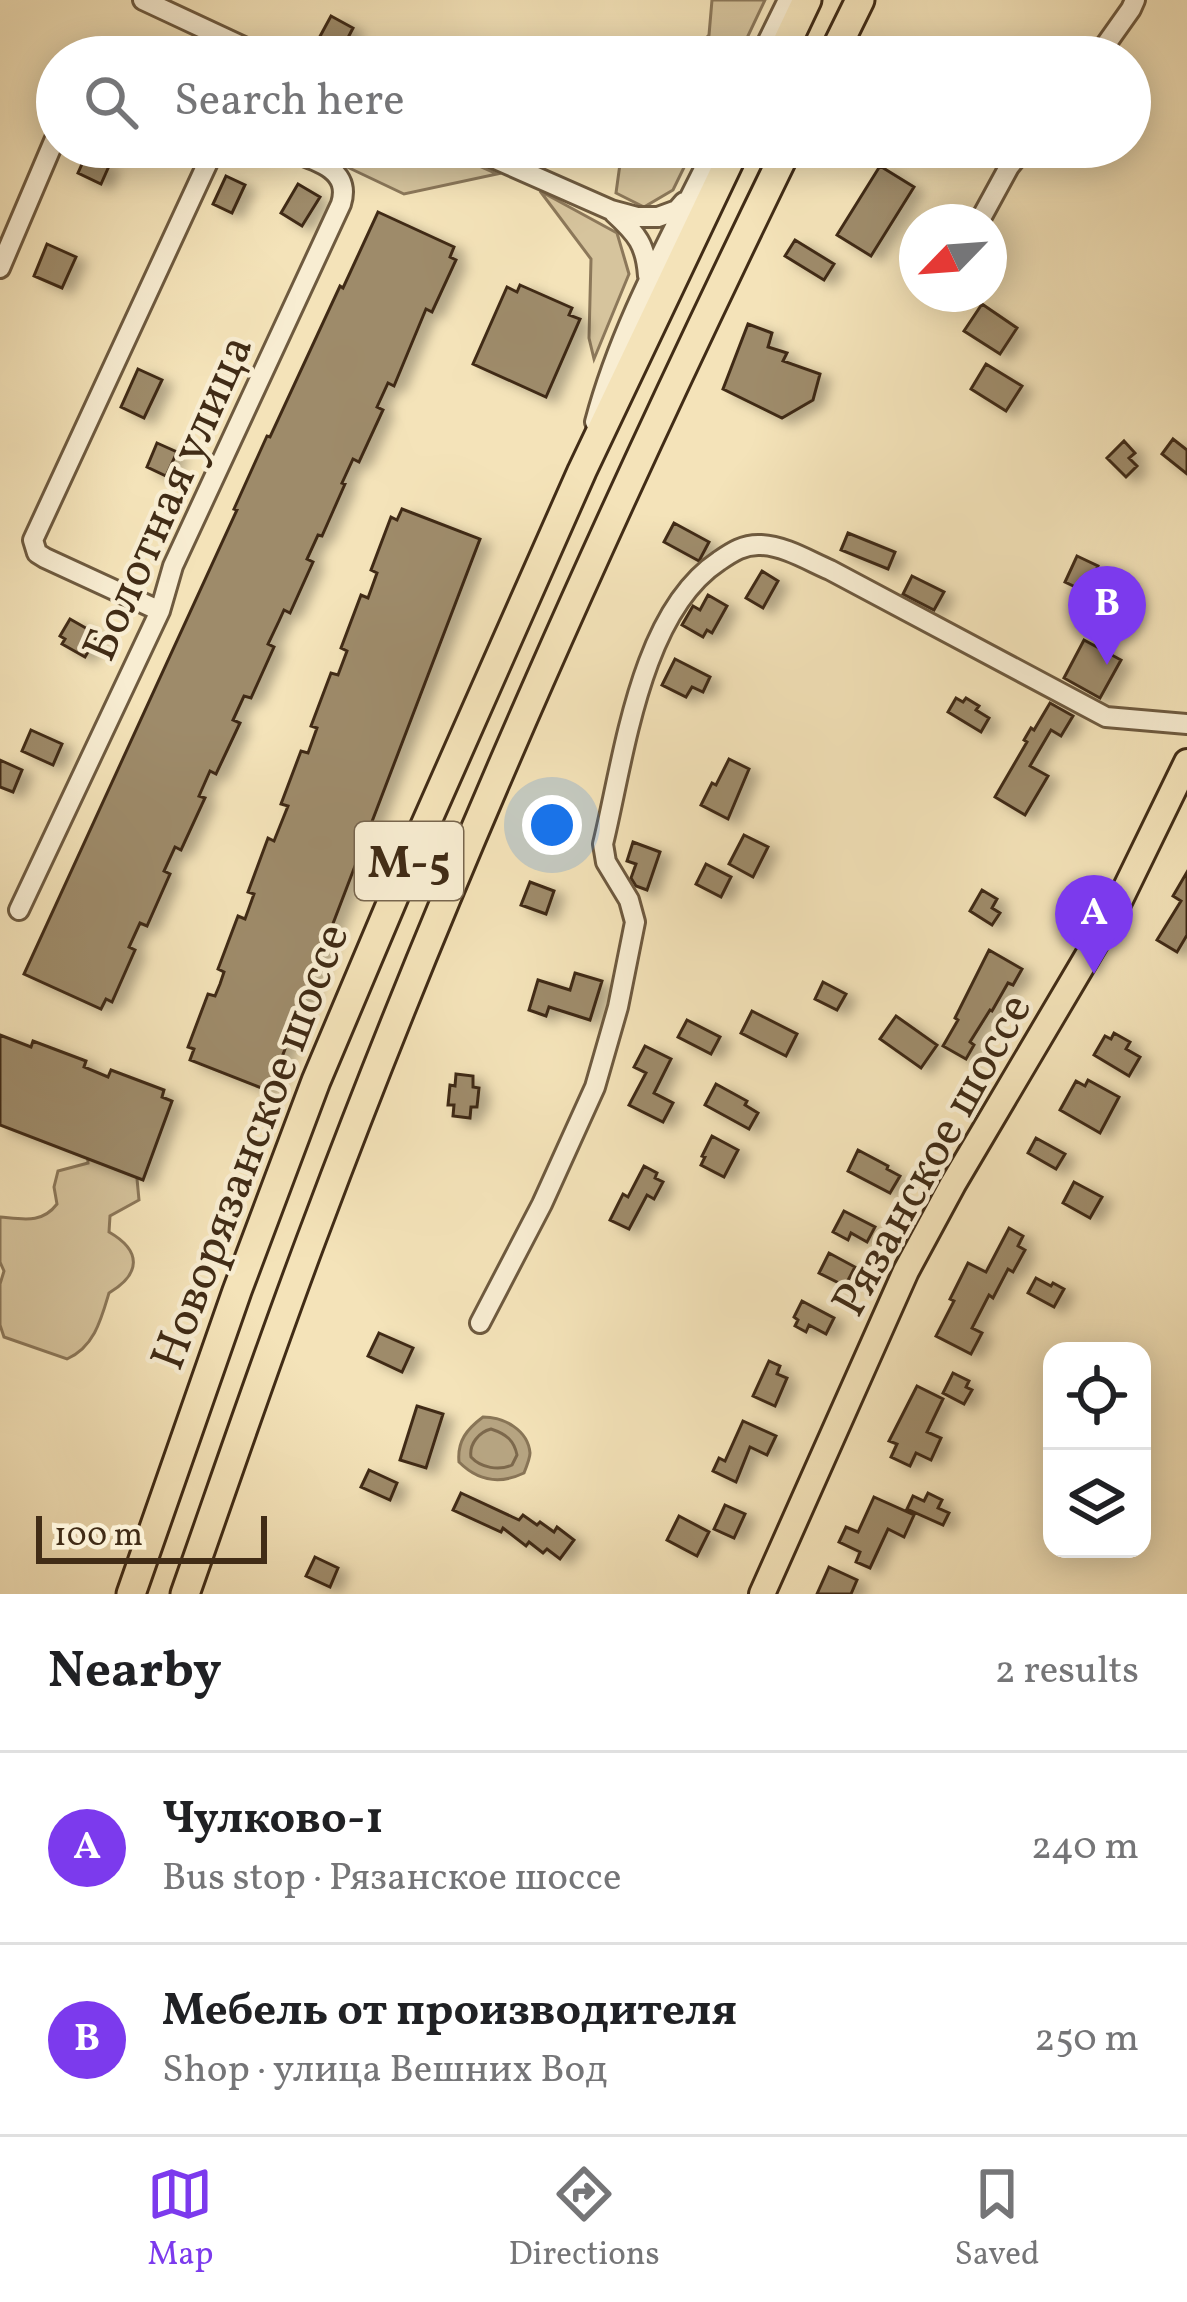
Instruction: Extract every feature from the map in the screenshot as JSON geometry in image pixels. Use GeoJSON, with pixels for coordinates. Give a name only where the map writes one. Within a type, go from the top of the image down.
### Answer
{"type":"FeatureCollection","features":[{"type":"Feature","properties":{"kind":"highway"},"geometry":{"type":"LineString","coordinates":[[790,36],[807,0]]}},
{"type":"Feature","properties":{"kind":"highway"},"geometry":{"type":"LineString","coordinates":[[842,36],[860,0]]}},
{"type":"Feature","properties":{"kind":"highway","name":"Новорязанское шоссе"},"geometry":{"type":"LineString","coordinates":[[131,1594],[316,1081],[582,472],[726,168]]}},
{"type":"Feature","properties":{"kind":"highway","name":"Новорязанское шоссе"},"geometry":{"type":"LineString","coordinates":[[185,1594],[315,1227],[424,951],[522,718],[778,168]]}},
{"type":"Feature","properties":{"kind":"main road","name":"Рязанское шоссе"},"geometry":{"type":"LineString","coordinates":[[763,1594],[906,1271],[1116,908],[1185,773]]}},
{"type":"Feature","properties":{"kind":"street"},"geometry":{"type":"LineString","coordinates":[[143,0],[217,36]]}},
{"type":"Feature","properties":{"kind":"street"},"geometry":{"type":"LineString","coordinates":[[770,36],[788,0]]}},
{"type":"Feature","properties":{"kind":"street"},"geometry":{"type":"LineString","coordinates":[[1112,36],[1135,0]]}},
{"type":"Feature","properties":{"kind":"street"},"geometry":{"type":"LineString","coordinates":[[0,268],[43,168]]}},
{"type":"Feature","properties":{"kind":"street"},"geometry":{"type":"LineString","coordinates":[[160,611],[37,554],[33,540],[204,168]]}},
{"type":"Feature","properties":{"kind":"street","name":"Болотная улица"},"geometry":{"type":"LineString","coordinates":[[19,910],[160,611],[173,566],[334,219],[345,192],[332,168]]}},
{"type":"Feature","properties":{"kind":"street"},"geometry":{"type":"LineString","coordinates":[[516,168],[637,218],[676,210],[693,193]]}},
{"type":"Feature","properties":{"kind":"street"},"geometry":{"type":"LineString","coordinates":[[582,472],[607,378],[648,279],[705,168]]}},
{"type":"Feature","properties":{"kind":"street"},"geometry":{"type":"LineString","coordinates":[[989,204],[1009,168]]}},
{"type":"Feature","properties":{"kind":"street"},"geometry":{"type":"LineString","coordinates":[[611,210],[632,229],[646,252],[648,279]]}},
{"type":"Feature","properties":{"kind":"street"},"geometry":{"type":"LineString","coordinates":[[480,1323],[596,1087],[635,922],[629,900],[605,862],[603,844],[643,674],[676,604],[707,569],[739,548],[761,545],[788,551],[1106,717],[1187,724]]}},
{"type":"Feature","properties":{"kind":"shaded area"},"geometry":{"type":"Polygon","coordinates":[[[712,0],[765,0],[748,36],[709,35],[712,0]]]}},
{"type":"Feature","properties":{"kind":"shaded area"},"geometry":{"type":"Polygon","coordinates":[[[349,168],[483,168],[497,174],[404,194],[349,168]]]}},
{"type":"Feature","properties":{"kind":"shaded area"},"geometry":{"type":"Polygon","coordinates":[[[619,168],[684,168],[673,190],[644,207],[616,193],[619,168]]]}},
{"type":"Feature","properties":{"kind":"shaded area"},"geometry":{"type":"Polygon","coordinates":[[[540,191],[617,233],[629,274],[594,359],[589,338],[591,259],[540,191]]]}},
{"type":"Feature","properties":{"kind":"shaded area"},"geometry":{"type":"Polygon","coordinates":[[[87,1147],[136,1168],[139,1200],[110,1216],[109,1232],[132,1255],[132,1270],[109,1293],[90,1340],[67,1359],[4,1337],[0,1217],[45,1215],[57,1204],[58,1171],[88,1163],[87,1147]]]}},
{"type":"Feature","properties":{"kind":"water"},"geometry":{"type":"Polygon","coordinates":[[[483,1417],[507,1422],[525,1438],[530,1453],[524,1473],[489,1479],[459,1462],[464,1436],[483,1417]]]}},
{"type":"Feature","properties":{"kind":"building"},"geometry":{"type":"Polygon","coordinates":[[[331,16],[353,28],[349,36],[320,36],[331,16]]]}},
{"type":"Feature","properties":{"kind":"building"},"geometry":{"type":"Polygon","coordinates":[[[80,168],[108,168],[101,184],[78,173],[80,168]]]}},
{"type":"Feature","properties":{"kind":"building"},"geometry":{"type":"Polygon","coordinates":[[[879,168],[883,168],[914,187],[899,204],[871,256],[837,235],[879,168]]]}},
{"type":"Feature","properties":{"kind":"building"},"geometry":{"type":"Polygon","coordinates":[[[226,176],[245,185],[232,213],[213,204],[226,176]]]}},
{"type":"Feature","properties":{"kind":"building"},"geometry":{"type":"Polygon","coordinates":[[[298,184],[320,197],[302,226],[281,213],[298,184]]]}},
{"type":"Feature","properties":{"kind":"building"},"geometry":{"type":"Polygon","coordinates":[[[378,212],[454,247],[450,257],[456,260],[432,312],[426,309],[394,386],[388,383],[377,407],[383,410],[359,462],[353,459],[322,536],[318,535],[307,559],[313,562],[290,613],[284,610],[268,644],[274,647],[251,698],[244,696],[233,720],[240,723],[216,774],[210,771],[199,796],[205,798],[181,850],[175,847],[164,871],[170,874],[147,926],[140,923],[129,947],[135,950],[112,1002],[106,999],[101,1009],[24,974],[267,436],[378,212]]]}},
{"type":"Feature","properties":{"kind":"building"},"geometry":{"type":"Polygon","coordinates":[[[795,240],[834,264],[824,280],[785,256],[795,240]]]}},
{"type":"Feature","properties":{"kind":"building"},"geometry":{"type":"Polygon","coordinates":[[[47,244],[76,257],[62,288],[34,276],[47,244]]]}},
{"type":"Feature","properties":{"kind":"building"},"geometry":{"type":"Polygon","coordinates":[[[520,285],[572,308],[569,315],[580,319],[546,397],[473,364],[507,287],[517,292],[520,285]]]}},
{"type":"Feature","properties":{"kind":"building"},"geometry":{"type":"Polygon","coordinates":[[[977,312],[994,312],[1017,328],[1000,354],[964,331],[977,312]]]}},
{"type":"Feature","properties":{"kind":"building"},"geometry":{"type":"Polygon","coordinates":[[[748,324],[772,333],[768,347],[787,353],[783,361],[820,374],[813,400],[782,418],[723,389],[748,324]]]}},
{"type":"Feature","properties":{"kind":"building"},"geometry":{"type":"Polygon","coordinates":[[[986,364],[1022,386],[1006,411],[971,389],[986,364]]]}},
{"type":"Feature","properties":{"kind":"building"},"geometry":{"type":"Polygon","coordinates":[[[138,369],[162,380],[144,418],[121,407],[138,369]]]}},
{"type":"Feature","properties":{"kind":"building"},"geometry":{"type":"Polygon","coordinates":[[[1173,439],[1187,450],[1187,474],[1162,454],[1173,439]]]}},
{"type":"Feature","properties":{"kind":"building"},"geometry":{"type":"Polygon","coordinates":[[[1124,441],[1135,453],[1129,458],[1137,466],[1126,477],[1107,458],[1124,441]]]}},
{"type":"Feature","properties":{"kind":"building"},"geometry":{"type":"Polygon","coordinates":[[[157,443],[177,452],[166,476],[147,467],[157,443]]]}},
{"type":"Feature","properties":{"kind":"building"},"geometry":{"type":"Polygon","coordinates":[[[402,509],[480,539],[269,1091],[190,1060],[194,1049],[188,1047],[208,994],[215,996],[220,984],[224,972],[218,969],[238,916],[245,919],[254,894],[248,892],[268,838],[274,841],[288,806],[281,804],[301,751],[308,753],[317,728],[311,726],[331,673],[338,675],[347,651],[341,648],[361,595],[368,598],[377,573],[371,570],[391,517],[397,520],[402,509]]]}},
{"type":"Feature","properties":{"kind":"building"},"geometry":{"type":"Polygon","coordinates":[[[674,523],[709,542],[699,561],[664,542],[674,523]]]}},
{"type":"Feature","properties":{"kind":"building"},"geometry":{"type":"Polygon","coordinates":[[[848,533],[895,552],[888,569],[841,550],[848,533]]]}},
{"type":"Feature","properties":{"kind":"building"},"geometry":{"type":"Polygon","coordinates":[[[1077,556],[1098,566],[1086,592],[1065,582],[1077,556]]]}},
{"type":"Feature","properties":{"kind":"building"},"geometry":{"type":"Polygon","coordinates":[[[762,571],[778,581],[763,608],[746,598],[762,571]]]}},
{"type":"Feature","properties":{"kind":"building"},"geometry":{"type":"Polygon","coordinates":[[[912,576],[944,592],[934,610],[903,594],[912,576]]]}},
{"type":"Feature","properties":{"kind":"building"},"geometry":{"type":"Polygon","coordinates":[[[708,595],[727,606],[712,633],[707,630],[703,637],[682,625],[693,606],[700,610],[708,595]]]}},
{"type":"Feature","properties":{"kind":"building"},"geometry":{"type":"Polygon","coordinates":[[[70,619],[98,635],[85,657],[62,644],[65,639],[60,636],[70,619]]]}},
{"type":"Feature","properties":{"kind":"building"},"geometry":{"type":"Polygon","coordinates":[[[1084,640],[1121,660],[1100,698],[1064,678],[1084,640]]]}},
{"type":"Feature","properties":{"kind":"building"},"geometry":{"type":"Polygon","coordinates":[[[675,659],[710,677],[703,692],[692,687],[686,697],[662,685],[675,659]]]}},
{"type":"Feature","properties":{"kind":"building"},"geometry":{"type":"Polygon","coordinates":[[[956,698],[963,702],[966,698],[989,718],[981,732],[948,712],[956,698]]]}},
{"type":"Feature","properties":{"kind":"building"},"geometry":{"type":"Polygon","coordinates":[[[1050,703],[1073,716],[1061,736],[1051,730],[1030,766],[1048,776],[1025,815],[995,797],[1031,728],[1050,703]]]}},
{"type":"Feature","properties":{"kind":"building"},"geometry":{"type":"Polygon","coordinates":[[[31,730],[62,744],[53,765],[22,751],[31,730]]]}},
{"type":"Feature","properties":{"kind":"building"},"geometry":{"type":"Polygon","coordinates":[[[729,759],[749,769],[728,819],[701,805],[729,759]]]}},
{"type":"Feature","properties":{"kind":"building"},"geometry":{"type":"Polygon","coordinates":[[[0,760],[22,770],[13,792],[0,787],[0,760]]]}},
{"type":"Feature","properties":{"kind":"building"},"geometry":{"type":"Polygon","coordinates":[[[744,835],[768,847],[753,877],[729,864],[744,835]]]}},
{"type":"Feature","properties":{"kind":"building"},"geometry":{"type":"Polygon","coordinates":[[[633,842],[660,852],[647,890],[631,878],[636,864],[627,861],[633,842]]]}},
{"type":"Feature","properties":{"kind":"building"},"geometry":{"type":"Polygon","coordinates":[[[706,864],[731,877],[721,897],[696,884],[706,864]]]}},
{"type":"Feature","properties":{"kind":"building"},"geometry":{"type":"Polygon","coordinates":[[[1187,872],[1187,935],[1177,952],[1157,940],[1181,901],[1173,896],[1187,872]]]}},
{"type":"Feature","properties":{"kind":"building"},"geometry":{"type":"Polygon","coordinates":[[[530,882],[554,891],[546,914],[521,905],[530,882]]]}},
{"type":"Feature","properties":{"kind":"building"},"geometry":{"type":"Polygon","coordinates":[[[982,890],[997,899],[992,908],[1000,913],[992,925],[970,911],[982,890]]]}},
{"type":"Feature","properties":{"kind":"building"},"geometry":{"type":"Polygon","coordinates":[[[989,950],[1022,969],[970,1042],[974,1045],[966,1059],[943,1046],[989,950]]]}},
{"type":"Feature","properties":{"kind":"building"},"geometry":{"type":"Polygon","coordinates":[[[575,973],[602,981],[590,1020],[549,1007],[546,1016],[529,1010],[538,980],[570,990],[575,973]]]}},
{"type":"Feature","properties":{"kind":"building"},"geometry":{"type":"Polygon","coordinates":[[[823,982],[846,994],[837,1010],[815,999],[823,982]]]}},
{"type":"Feature","properties":{"kind":"building"},"geometry":{"type":"Polygon","coordinates":[[[752,1011],[797,1034],[786,1056],[741,1033],[752,1011]]]}},
{"type":"Feature","properties":{"kind":"building"},"geometry":{"type":"Polygon","coordinates":[[[896,1016],[937,1045],[921,1068],[880,1039],[896,1016]]]}},
{"type":"Feature","properties":{"kind":"building"},"geometry":{"type":"Polygon","coordinates":[[[687,1020],[720,1037],[711,1054],[678,1037],[687,1020]]]}},
{"type":"Feature","properties":{"kind":"building"},"geometry":{"type":"Polygon","coordinates":[[[1114,1033],[1130,1042],[1126,1049],[1140,1057],[1129,1076],[1094,1055],[1105,1036],[1111,1039],[1114,1033]]]}},
{"type":"Feature","properties":{"kind":"building"},"geometry":{"type":"Polygon","coordinates":[[[0,1035],[31,1047],[33,1041],[86,1061],[84,1067],[108,1077],[111,1070],[164,1090],[162,1097],[172,1101],[143,1180],[0,1125],[0,1035]]]}},
{"type":"Feature","properties":{"kind":"building"},"geometry":{"type":"Polygon","coordinates":[[[645,1046],[671,1059],[654,1093],[673,1103],[663,1122],[629,1105],[646,1073],[634,1067],[645,1046]]]}},
{"type":"Feature","properties":{"kind":"building"},"geometry":{"type":"Polygon","coordinates":[[[456,1074],[473,1076],[473,1087],[479,1088],[470,1118],[453,1116],[454,1105],[448,1105],[456,1074]]]}},
{"type":"Feature","properties":{"kind":"building"},"geometry":{"type":"Polygon","coordinates":[[[1088,1080],[1119,1097],[1100,1133],[1060,1110],[1076,1081],[1085,1086],[1088,1080]]]}},
{"type":"Feature","properties":{"kind":"building"},"geometry":{"type":"Polygon","coordinates":[[[716,1084],[747,1101],[745,1105],[758,1113],[749,1129],[705,1105],[716,1084]]]}},
{"type":"Feature","properties":{"kind":"building"},"geometry":{"type":"Polygon","coordinates":[[[712,1136],[738,1150],[724,1177],[701,1165],[712,1136]]]}},
{"type":"Feature","properties":{"kind":"building"},"geometry":{"type":"Polygon","coordinates":[[[1036,1138],[1065,1154],[1056,1169],[1028,1153],[1036,1138]]]}},
{"type":"Feature","properties":{"kind":"building"},"geometry":{"type":"Polygon","coordinates":[[[858,1150],[900,1176],[890,1193],[848,1171],[858,1150]]]}},
{"type":"Feature","properties":{"kind":"building"},"geometry":{"type":"Polygon","coordinates":[[[644,1166],[663,1182],[654,1199],[647,1195],[629,1229],[610,1220],[644,1166]]]}},
{"type":"Feature","properties":{"kind":"building"},"geometry":{"type":"Polygon","coordinates":[[[1074,1182],[1102,1197],[1090,1218],[1063,1203],[1074,1182]]]}},
{"type":"Feature","properties":{"kind":"building"},"geometry":{"type":"Polygon","coordinates":[[[844,1211],[875,1227],[867,1242],[851,1233],[848,1240],[833,1232],[844,1211]]]}},
{"type":"Feature","properties":{"kind":"building"},"geometry":{"type":"Polygon","coordinates":[[[1009,1228],[1023,1236],[1018,1246],[1025,1250],[1013,1272],[1008,1269],[993,1298],[989,1295],[972,1328],[982,1333],[971,1354],[936,1336],[968,1263],[986,1272],[1009,1228]]]}},
{"type":"Feature","properties":{"kind":"building"},"geometry":{"type":"Polygon","coordinates":[[[829,1253],[855,1267],[845,1286],[819,1273],[829,1253]]]}},
{"type":"Feature","properties":{"kind":"building"},"geometry":{"type":"Polygon","coordinates":[[[1036,1278],[1064,1289],[1054,1307],[1028,1293],[1036,1278]]]}},
{"type":"Feature","properties":{"kind":"building"},"geometry":{"type":"Polygon","coordinates":[[[802,1301],[834,1318],[826,1334],[809,1325],[806,1332],[795,1326],[802,1301]]]}},
{"type":"Feature","properties":{"kind":"building"},"geometry":{"type":"Polygon","coordinates":[[[379,1333],[413,1348],[402,1372],[368,1356],[379,1333]]]}},
{"type":"Feature","properties":{"kind":"building"},"geometry":{"type":"Polygon","coordinates":[[[769,1361],[780,1366],[777,1374],[787,1378],[775,1406],[753,1396],[769,1361]]]}},
{"type":"Feature","properties":{"kind":"building"},"geometry":{"type":"Polygon","coordinates":[[[953,1373],[969,1381],[966,1387],[972,1390],[964,1404],[943,1393],[953,1373]]]}},
{"type":"Feature","properties":{"kind":"building"},"geometry":{"type":"Polygon","coordinates":[[[917,1386],[943,1399],[927,1432],[941,1438],[931,1460],[916,1453],[910,1466],[891,1457],[897,1444],[889,1441],[917,1386]]]}},
{"type":"Feature","properties":{"kind":"building"},"geometry":{"type":"Polygon","coordinates":[[[417,1406],[443,1414],[426,1468],[400,1460],[417,1406]]]}},
{"type":"Feature","properties":{"kind":"building"},"geometry":{"type":"Polygon","coordinates":[[[743,1421],[776,1436],[767,1455],[750,1447],[736,1482],[713,1471],[719,1458],[725,1461],[743,1421]]]}},
{"type":"Feature","properties":{"kind":"building"},"geometry":{"type":"Polygon","coordinates":[[[369,1470],[397,1483],[390,1500],[361,1487],[369,1470]]]}},
{"type":"Feature","properties":{"kind":"building"},"geometry":{"type":"Polygon","coordinates":[[[461,1493],[519,1520],[523,1515],[554,1532],[557,1527],[574,1540],[560,1559],[529,1542],[526,1546],[503,1528],[501,1532],[453,1510],[461,1493]]]}},
{"type":"Feature","properties":{"kind":"building"},"geometry":{"type":"Polygon","coordinates":[[[928,1493],[942,1500],[938,1508],[949,1513],[943,1525],[907,1509],[913,1496],[924,1501],[928,1493]]]}},
{"type":"Feature","properties":{"kind":"building"},"geometry":{"type":"Polygon","coordinates":[[[874,1497],[914,1515],[904,1537],[888,1529],[870,1568],[856,1562],[860,1552],[839,1542],[846,1527],[858,1532],[874,1497]]]}},
{"type":"Feature","properties":{"kind":"building"},"geometry":{"type":"Polygon","coordinates":[[[725,1505],[745,1514],[734,1538],[714,1529],[725,1505]]]}},
{"type":"Feature","properties":{"kind":"building"},"geometry":{"type":"Polygon","coordinates":[[[679,1516],[709,1532],[697,1556],[667,1540],[679,1516]]]}},
{"type":"Feature","properties":{"kind":"building"},"geometry":{"type":"Polygon","coordinates":[[[315,1557],[338,1568],[330,1587],[306,1576],[315,1557]]]}},
{"type":"Feature","properties":{"kind":"building"},"geometry":{"type":"Polygon","coordinates":[[[829,1567],[857,1580],[851,1594],[817,1594],[829,1567]]]}},
{"type":"Feature","properties":{"kind":"place","name":"Мебель от производителя"},"geometry":{"type":"Point","coordinates":[1107,665]}},
{"type":"Feature","properties":{"kind":"place","name":"Чулково-1"},"geometry":{"type":"Point","coordinates":[1094,974]}}]}
